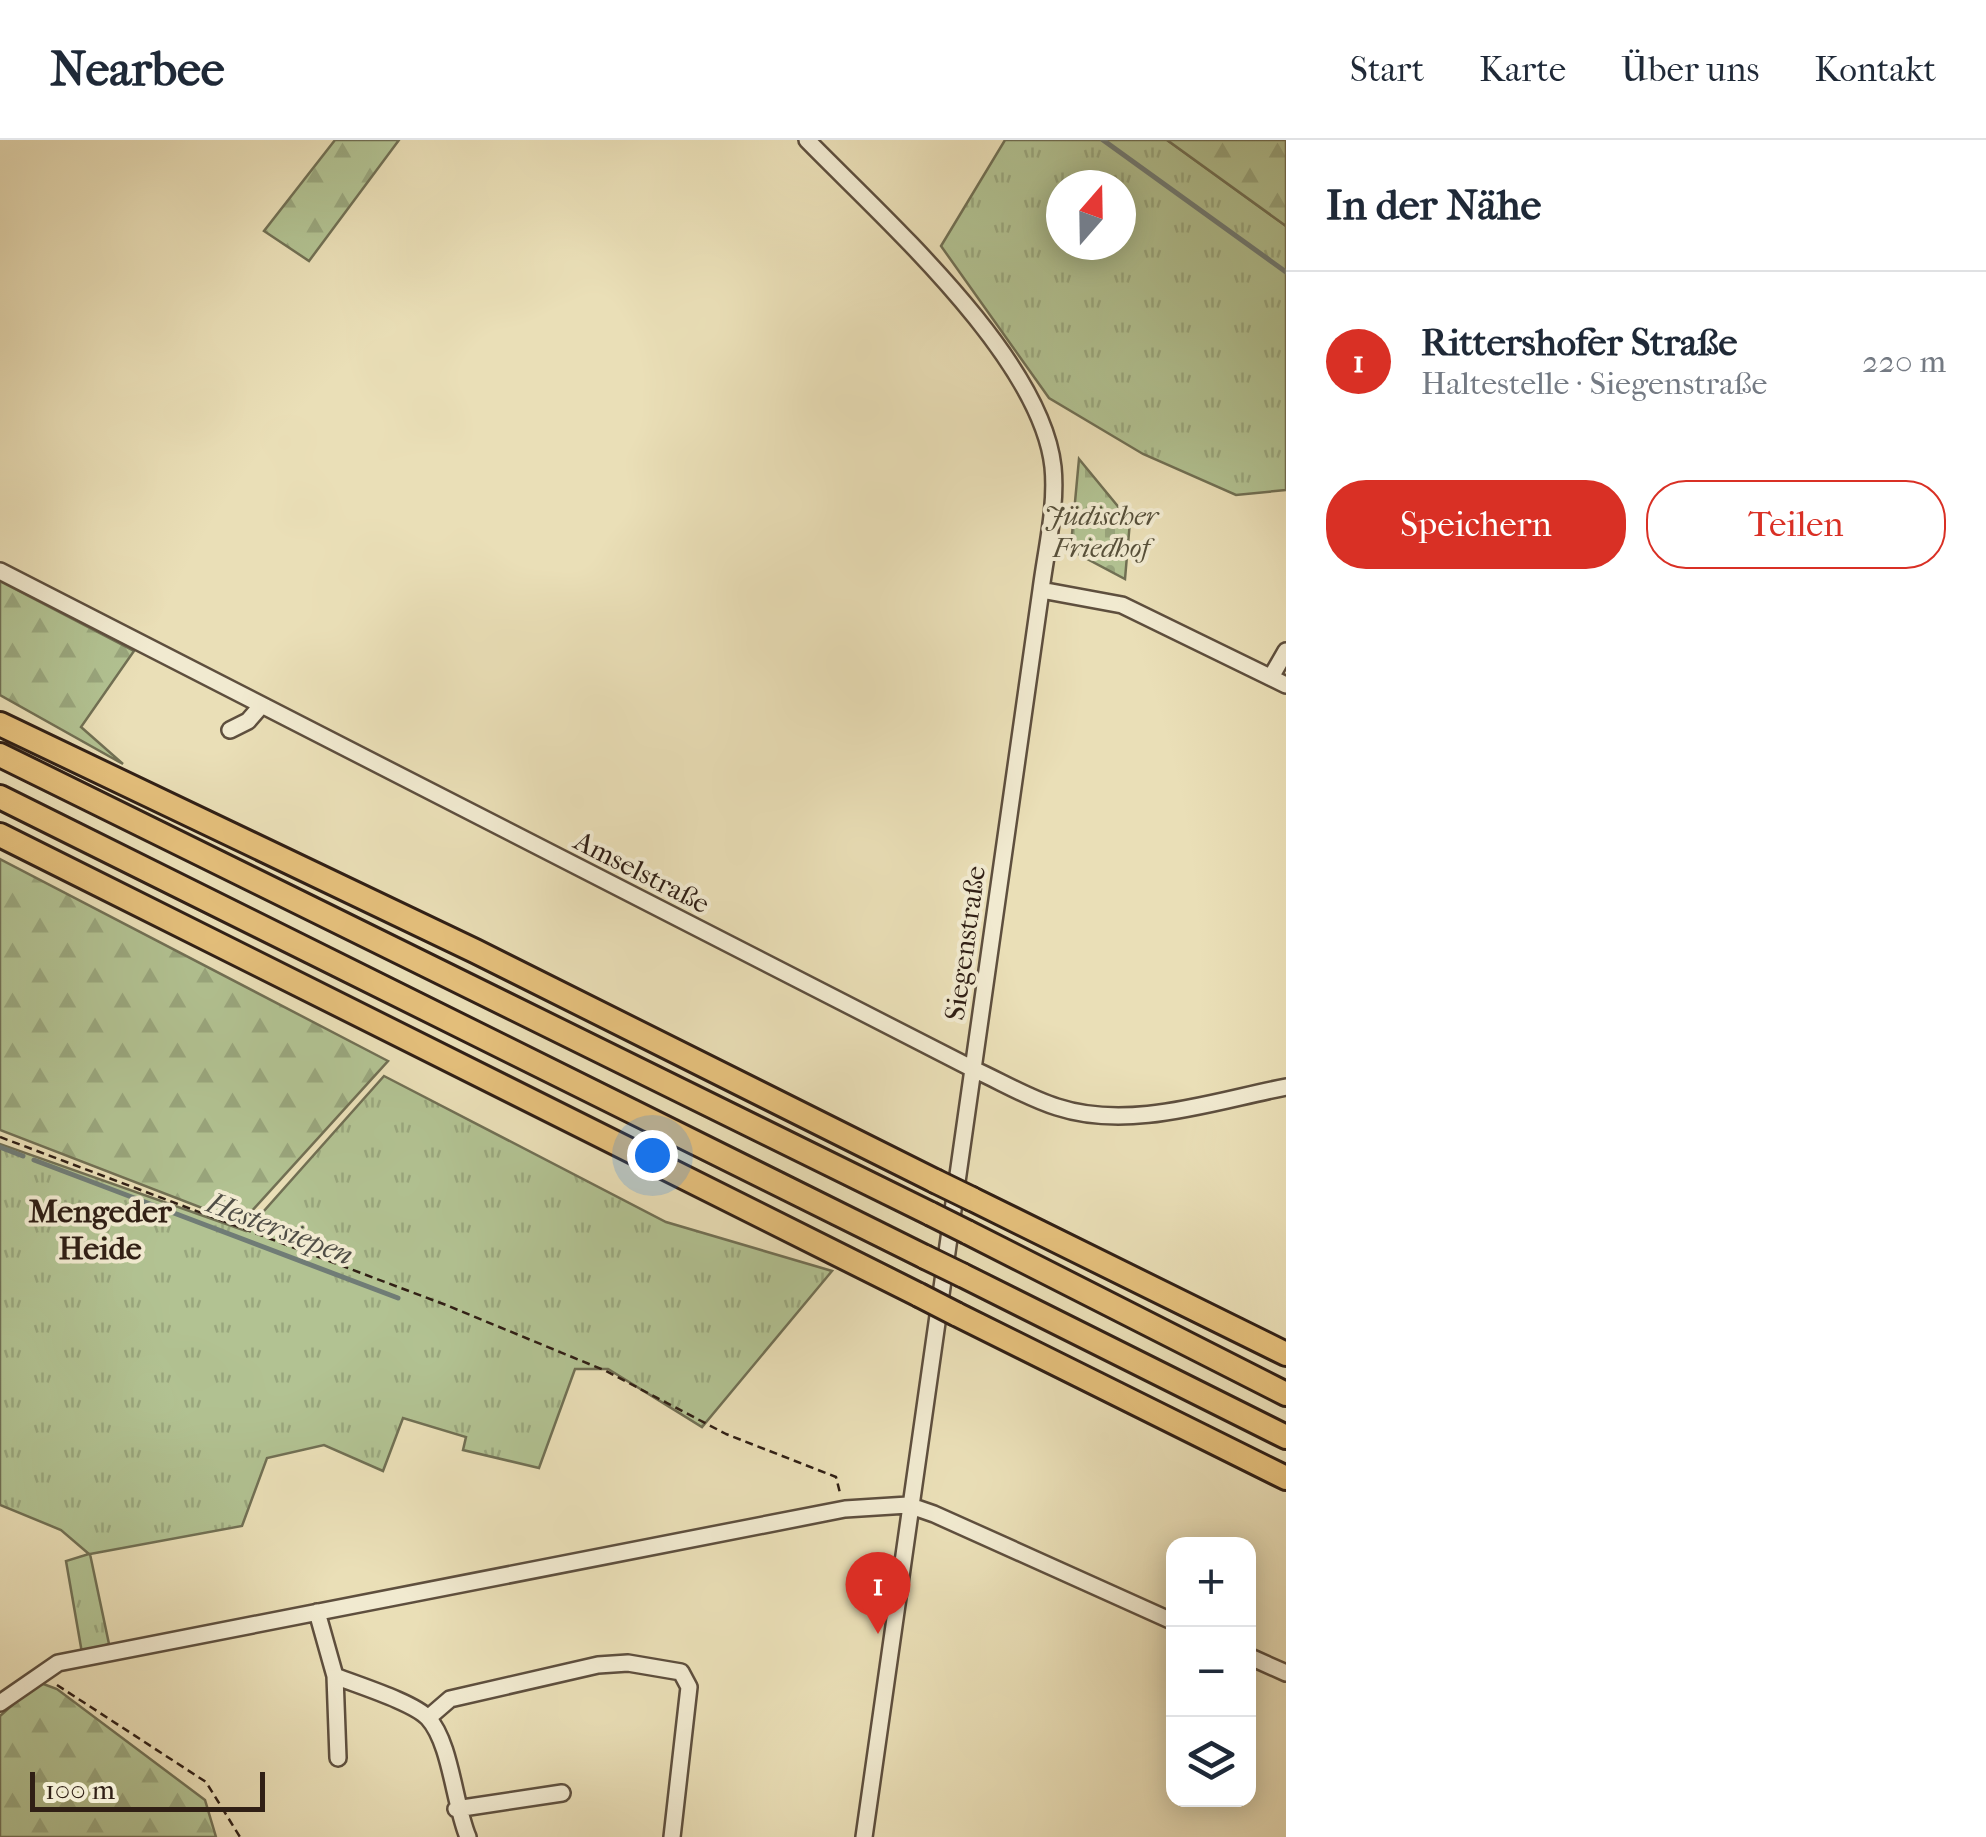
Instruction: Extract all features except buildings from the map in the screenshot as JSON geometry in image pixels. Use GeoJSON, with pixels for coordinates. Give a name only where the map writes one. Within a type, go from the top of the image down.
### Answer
{"type":"FeatureCollection","features":[{"type":"Feature","properties":{"kind":"highway"},"geometry":{"type":"LineString","coordinates":[[0,724],[475,951],[1286,1354]]}},
{"type":"Feature","properties":{"kind":"highway"},"geometry":{"type":"LineString","coordinates":[[0,755],[967,1232],[1286,1394]]}},
{"type":"Feature","properties":{"kind":"highway"},"geometry":{"type":"LineString","coordinates":[[0,797],[1286,1437]]}},
{"type":"Feature","properties":{"kind":"highway"},"geometry":{"type":"LineString","coordinates":[[0,835],[1286,1478]]}},
{"type":"Feature","properties":{"kind":"street","name":"Siegenstraße"},"geometry":{"type":"LineString","coordinates":[[807,140],[950,286],[1018,378],[1042,420],[1053,466],[1054,494],[864,1837]]}},
{"type":"Feature","properties":{"kind":"street","name":"Amselstraße"},"geometry":{"type":"LineString","coordinates":[[0,571],[973,1068],[1057,1107],[1102,1116],[1150,1114],[1286,1087]]}},
{"type":"Feature","properties":{"kind":"street"},"geometry":{"type":"LineString","coordinates":[[1041,590],[1122,605],[1278,681],[1286,651]]}},
{"type":"Feature","properties":{"kind":"street"},"geometry":{"type":"LineString","coordinates":[[230,730],[248,721],[261,706]]}},
{"type":"Feature","properties":{"kind":"street"},"geometry":{"type":"LineString","coordinates":[[0,1703],[38,1673],[58,1663],[845,1509],[908,1505],[1166,1618]]}},
{"type":"Feature","properties":{"kind":"street"},"geometry":{"type":"LineString","coordinates":[[316,1612],[335,1676],[338,1758]]}},
{"type":"Feature","properties":{"kind":"street"},"geometry":{"type":"LineString","coordinates":[[1256,1660],[1286,1674]]}},
{"type":"Feature","properties":{"kind":"street"},"geometry":{"type":"LineString","coordinates":[[428,1718],[450,1698],[598,1665],[628,1664],[681,1672],[689,1687],[672,1837]]}},
{"type":"Feature","properties":{"kind":"street"},"geometry":{"type":"LineString","coordinates":[[335,1676],[428,1718],[442,1743],[456,1810],[468,1837]]}},
{"type":"Feature","properties":{"kind":"street"},"geometry":{"type":"LineString","coordinates":[[456,1810],[562,1794]]}},
{"type":"Feature","properties":{"kind":"path"},"geometry":{"type":"LineString","coordinates":[[0,1136],[446,1305],[606,1372],[726,1434],[836,1477],[845,1509]]}},
{"type":"Feature","properties":{"kind":"path"},"geometry":{"type":"LineString","coordinates":[[38,1673],[206,1782],[240,1837]]}},
{"type":"Feature","properties":{"kind":"green space"},"geometry":{"type":"Polygon","coordinates":[[[335,140],[399,140],[309,261],[264,231],[335,140]]]}},
{"type":"Feature","properties":{"kind":"green space"},"geometry":{"type":"Polygon","coordinates":[[[1005,140],[1167,140],[1286,226],[1286,490],[1236,495],[1143,454],[1049,398],[941,246],[1005,140]]]}},
{"type":"Feature","properties":{"kind":"green space"},"geometry":{"type":"Polygon","coordinates":[[[1167,140],[1286,140],[1286,226],[1167,140]]]}},
{"type":"Feature","properties":{"kind":"green space","name":"Jüdischer Friedhof"},"geometry":{"type":"Polygon","coordinates":[[[1079,459],[1130,521],[1125,579],[1076,553],[1071,545],[1079,459]]]}},
{"type":"Feature","properties":{"kind":"green space"},"geometry":{"type":"Polygon","coordinates":[[[0,581],[134,651],[81,727],[123,764],[0,695],[0,581]]]}},
{"type":"Feature","properties":{"kind":"green space"},"geometry":{"type":"Polygon","coordinates":[[[0,859],[388,1061],[241,1223],[0,1130],[0,859]]]}},
{"type":"Feature","properties":{"kind":"green space"},"geometry":{"type":"Polygon","coordinates":[[[384,1076],[666,1222],[832,1271],[702,1427],[608,1369],[575,1369],[539,1468],[463,1450],[466,1437],[403,1418],[383,1471],[324,1445],[267,1458],[242,1526],[90,1554],[109,1644],[82,1653],[66,1561],[89,1554],[61,1530],[0,1505],[0,1144],[246,1231],[384,1076]]]}},
{"type":"Feature","properties":{"kind":"green space"},"geometry":{"type":"Polygon","coordinates":[[[38,1682],[57,1689],[205,1800],[216,1837],[0,1837],[0,1716],[38,1682]]]}},
{"type":"Feature","properties":{"kind":"waterway"},"geometry":{"type":"LineString","coordinates":[[1103,140],[1286,272]]}},
{"type":"Feature","properties":{"kind":"waterway","name":"Hestersiepen"},"geometry":{"type":"LineString","coordinates":[[0,1147],[23,1156]]}},
{"type":"Feature","properties":{"kind":"waterway","name":"Hestersiepen"},"geometry":{"type":"LineString","coordinates":[[34,1160],[398,1298]]}},
{"type":"Feature","properties":{"kind":"place","name":"Rittershofer Straße"},"geometry":{"type":"Point","coordinates":[878,1634]}},
{"type":"Feature","properties":{"kind":"district","name":"Mengeder Heide"},"geometry":{"type":"Point","coordinates":[100,1230]}}]}
